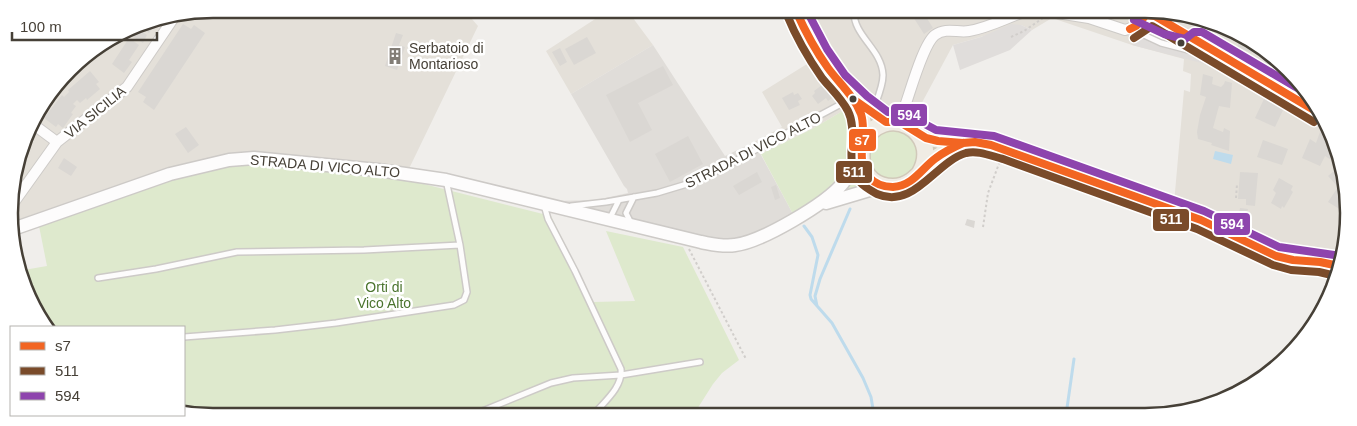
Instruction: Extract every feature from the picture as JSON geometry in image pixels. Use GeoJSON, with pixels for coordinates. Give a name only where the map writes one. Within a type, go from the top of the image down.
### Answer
{"type":"FeatureCollection","features":[{"type":"Feature","properties":{"kind":"main road"},"geometry":{"type":"LineString","coordinates":[[800,18],[818,54],[847,102],[860,113],[863,125],[861,164],[866,174],[873,181],[893,188],[902,186],[911,182],[936,158],[963,143]]}},
{"type":"Feature","properties":{"kind":"main road"},"geometry":{"type":"LineString","coordinates":[[847,102],[872,113],[886,122]]}},
{"type":"Feature","properties":{"kind":"main road"},"geometry":{"type":"LineString","coordinates":[[861,149],[867,135],[875,127],[886,122],[900,122],[907,125],[918,134],[924,144],[926,155],[924,166],[918,175]]}},
{"type":"Feature","properties":{"kind":"main road"},"geometry":{"type":"LineString","coordinates":[[918,134],[938,141],[981,143],[1006,150],[1201,220],[1276,256],[1333,265]]}},
{"type":"Feature","properties":{"kind":"street"},"geometry":{"type":"LineString","coordinates":[[904,109],[927,46],[935,35],[948,30],[970,31],[1007,18]]}},
{"type":"Feature","properties":{"kind":"street"},"geometry":{"type":"LineString","coordinates":[[1090,18],[1121,29],[1130,29],[1136,26],[1142,18]]}},
{"type":"Feature","properties":{"kind":"street"},"geometry":{"type":"LineString","coordinates":[[1159,18],[1309,107]]}},
{"type":"Feature","properties":{"kind":"street","name":"VIA SICILIA"},"geometry":{"type":"LineString","coordinates":[[18,195],[57,142],[125,89],[171,22]]}},
{"type":"Feature","properties":{"kind":"street"},"geometry":{"type":"LineString","coordinates":[[38,128],[57,142]]}},
{"type":"Feature","properties":{"kind":"street","name":"STRADA DI VICO ALTO"},"geometry":{"type":"LineString","coordinates":[[18,227],[170,174],[228,160],[269,159],[378,170],[446,180],[720,246],[741,244],[762,237],[819,205],[844,183],[861,149]]}},
{"type":"Feature","properties":{"kind":"street","name":"STRADA DI VICO ALTO"},"geometry":{"type":"LineString","coordinates":[[819,205],[883,186]]}},
{"type":"Feature","properties":{"kind":"lane"},"geometry":{"type":"LineString","coordinates":[[855,18],[856,26],[876,53],[882,66],[882,85],[872,113]]}},
{"type":"Feature","properties":{"kind":"lane"},"geometry":{"type":"LineString","coordinates":[[1130,29],[1161,43],[1188,50],[1198,41]]}},
{"type":"Feature","properties":{"kind":"lane","name":"STRADA DI VICO ALTO"},"geometry":{"type":"LineString","coordinates":[[550,205],[619,200],[663,192],[696,181],[847,102]]}},
{"type":"Feature","properties":{"kind":"lane"},"geometry":{"type":"LineString","coordinates":[[185,336],[276,330],[336,323],[458,304],[464,300],[467,292],[460,245],[446,180]]}},
{"type":"Feature","properties":{"kind":"lane"},"geometry":{"type":"LineString","coordinates":[[632,225],[626,213],[634,197]]}},
{"type":"Feature","properties":{"kind":"lane"},"geometry":{"type":"LineString","coordinates":[[609,220],[619,200]]}},
{"type":"Feature","properties":{"kind":"lane"},"geometry":{"type":"LineString","coordinates":[[550,205],[548,219],[580,280],[619,365],[621,376],[618,384],[599,408]]}},
{"type":"Feature","properties":{"kind":"lane"},"geometry":{"type":"LineString","coordinates":[[98,278],[156,269],[237,252],[364,250],[460,245]]}},
{"type":"Feature","properties":{"kind":"lane"},"geometry":{"type":"LineString","coordinates":[[490,408],[558,381],[573,378],[621,376],[700,362]]}},
{"type":"Feature","properties":{"kind":"path"},"geometry":{"type":"LineString","coordinates":[[1011,37],[1044,18]]}},
{"type":"Feature","properties":{"kind":"path"},"geometry":{"type":"LineString","coordinates":[[983,227],[988,193],[1006,150]]}},
{"type":"Feature","properties":{"kind":"path"},"geometry":{"type":"LineString","coordinates":[[1236,198],[1237,184]]}},
{"type":"Feature","properties":{"kind":"path"},"geometry":{"type":"LineString","coordinates":[[684,238],[696,266],[746,359]]}},
{"type":"Feature","properties":{"kind":"shaded area"},"geometry":{"type":"Polygon","coordinates":[[[200,18],[471,18],[478,26],[404,179],[39,226],[19,233],[19,187],[24,162],[32,138],[50,104],[84,66],[104,50],[138,32],[175,21],[200,18]]]}},
{"type":"Feature","properties":{"kind":"shaded area"},"geometry":{"type":"Polygon","coordinates":[[[597,18],[633,18],[653,45],[571,94],[546,51],[597,18]]]}},
{"type":"Feature","properties":{"kind":"shaded area"},"geometry":{"type":"Polygon","coordinates":[[[807,18],[1052,18],[1032,30],[1021,25],[953,45],[911,123],[873,109],[861,98],[823,50],[807,18]]]}},
{"type":"Feature","properties":{"kind":"shaded area"},"geometry":{"type":"Polygon","coordinates":[[[1052,18],[1157,18],[1195,24],[1219,32],[1253,50],[1291,84],[1307,104],[1325,138],[1336,175],[1340,213],[1338,239],[1332,268],[1173,215],[1184,90],[1190,92],[1191,74],[1183,71],[1184,59],[1132,45],[1052,18]]]}},
{"type":"Feature","properties":{"kind":"shaded area"},"geometry":{"type":"Polygon","coordinates":[[[1011,24],[1021,25],[1032,30],[1010,50],[960,70],[953,45],[981,37],[1011,24]]]}},
{"type":"Feature","properties":{"kind":"shaded area"},"geometry":{"type":"Polygon","coordinates":[[[1144,24],[1153,28],[1159,26],[1220,60],[1217,67],[1132,45],[1144,24]]]}},
{"type":"Feature","properties":{"kind":"shaded area"},"geometry":{"type":"Polygon","coordinates":[[[653,45],[725,156],[754,142],[793,214],[747,238],[720,241],[554,201],[596,200],[628,193],[571,94],[653,45]]]}},
{"type":"Feature","properties":{"kind":"shaded area"},"geometry":{"type":"Polygon","coordinates":[[[815,59],[851,106],[814,128],[761,154],[754,142],[782,127],[762,92],[815,59]]]}},
{"type":"Feature","properties":{"kind":"green space"},"geometry":{"type":"Polygon","coordinates":[[[851,106],[856,118],[854,150],[850,167],[839,184],[793,214],[761,154],[814,128],[851,106]]]}},
{"type":"Feature","properties":{"kind":"green space"},"geometry":{"type":"Polygon","coordinates":[[[894,127],[915,138],[920,159],[908,177],[887,181],[868,167],[868,144],[873,137],[894,127]]]}},
{"type":"Feature","properties":{"kind":"green space","name":"Orti di Vico Alto"},"geometry":{"type":"Polygon","coordinates":[[[254,164],[404,179],[551,216],[593,302],[635,301],[606,231],[683,247],[739,360],[722,373],[698,408],[185,407],[185,326],[53,326],[32,288],[26,270],[47,266],[39,226],[184,175],[223,166],[254,164]]]}},
{"type":"Feature","properties":{"kind":"green space"},"geometry":{"type":"Polygon","coordinates":[[[854,170],[871,187],[837,195],[854,170]]]}},
{"type":"Feature","properties":{"kind":"water"},"geometry":{"type":"Polygon","coordinates":[[[1215,151],[1233,155],[1231,164],[1213,159],[1215,151]]]}},
{"type":"Feature","properties":{"kind":"building"},"geometry":{"type":"Polygon","coordinates":[[[914,18],[927,18],[933,28],[924,34],[914,18]]]}},
{"type":"Feature","properties":{"kind":"building"},"geometry":{"type":"Polygon","coordinates":[[[183,24],[191,29],[194,25],[205,33],[154,110],[143,102],[146,97],[138,92],[183,24]]]}},
{"type":"Feature","properties":{"kind":"building"},"geometry":{"type":"Polygon","coordinates":[[[153,27],[149,33],[144,30],[153,27]]]}},
{"type":"Feature","properties":{"kind":"building"},"geometry":{"type":"Polygon","coordinates":[[[141,31],[147,35],[143,43],[133,37],[141,31]]]}},
{"type":"Feature","properties":{"kind":"building","name":"Serbatoio di Montarioso"},"geometry":{"type":"Polygon","coordinates":[[[396,33],[403,35],[399,45],[405,47],[397,70],[385,66],[396,33]]]}},
{"type":"Feature","properties":{"kind":"building"},"geometry":{"type":"Polygon","coordinates":[[[587,37],[596,53],[574,65],[565,49],[587,37]]]}},
{"type":"Feature","properties":{"kind":"building"},"geometry":{"type":"Polygon","coordinates":[[[129,38],[139,45],[129,60],[132,62],[124,73],[112,64],[129,38]]]}},
{"type":"Feature","properties":{"kind":"building"},"geometry":{"type":"Polygon","coordinates":[[[1239,42],[1253,50],[1252,53],[1237,47],[1239,42]]]}},
{"type":"Feature","properties":{"kind":"building"},"geometry":{"type":"Polygon","coordinates":[[[560,48],[567,62],[560,66],[552,52],[560,48]]]}},
{"type":"Feature","properties":{"kind":"building"},"geometry":{"type":"Polygon","coordinates":[[[1265,60],[1273,66],[1264,63],[1265,60]]]}},
{"type":"Feature","properties":{"kind":"building"},"geometry":{"type":"Polygon","coordinates":[[[663,66],[673,85],[638,103],[652,130],[630,142],[606,95],[663,66]]]}},
{"type":"Feature","properties":{"kind":"building"},"geometry":{"type":"Polygon","coordinates":[[[90,71],[99,82],[96,84],[100,89],[87,100],[86,98],[80,103],[77,100],[73,104],[76,106],[71,113],[73,114],[63,128],[58,124],[56,127],[44,118],[62,95],[64,97],[69,92],[68,90],[90,71]]]}},
{"type":"Feature","properties":{"kind":"building"},"geometry":{"type":"Polygon","coordinates":[[[1203,74],[1213,77],[1212,84],[1221,87],[1225,81],[1232,83],[1230,108],[1219,106],[1213,128],[1223,132],[1224,128],[1230,131],[1229,151],[1198,139],[1197,132],[1200,115],[1206,97],[1200,95],[1203,74]]]}},
{"type":"Feature","properties":{"kind":"building"},"geometry":{"type":"Polygon","coordinates":[[[830,79],[840,92],[828,101],[826,98],[818,104],[812,96],[815,93],[814,91],[830,79]]]}},
{"type":"Feature","properties":{"kind":"building"},"geometry":{"type":"Polygon","coordinates":[[[793,92],[794,95],[798,93],[802,99],[798,101],[800,105],[789,110],[782,98],[793,92]]]}},
{"type":"Feature","properties":{"kind":"building"},"geometry":{"type":"Polygon","coordinates":[[[1264,99],[1284,108],[1275,127],[1255,118],[1264,99]]]}},
{"type":"Feature","properties":{"kind":"building"},"geometry":{"type":"Polygon","coordinates":[[[186,127],[199,145],[188,153],[175,134],[186,127]]]}},
{"type":"Feature","properties":{"kind":"building"},"geometry":{"type":"Polygon","coordinates":[[[1320,132],[1325,138],[1332,158],[1331,160],[1325,156],[1320,166],[1302,158],[1310,139],[1316,143],[1320,132]]]}},
{"type":"Feature","properties":{"kind":"building"},"geometry":{"type":"Polygon","coordinates":[[[688,136],[703,164],[670,182],[655,154],[688,136]]]}},
{"type":"Feature","properties":{"kind":"building"},"geometry":{"type":"Polygon","coordinates":[[[1263,140],[1288,149],[1282,165],[1257,157],[1263,140]]]}},
{"type":"Feature","properties":{"kind":"building"},"geometry":{"type":"Polygon","coordinates":[[[64,158],[77,167],[71,176],[58,168],[64,158]]]}},
{"type":"Feature","properties":{"kind":"building"},"geometry":{"type":"Polygon","coordinates":[[[1335,170],[1338,187],[1328,176],[1335,170]]]}},
{"type":"Feature","properties":{"kind":"building"},"geometry":{"type":"Polygon","coordinates":[[[757,172],[762,182],[739,195],[733,186],[757,172]]]}},
{"type":"Feature","properties":{"kind":"building"},"geometry":{"type":"Polygon","coordinates":[[[1240,172],[1258,173],[1255,206],[1246,205],[1246,199],[1238,199],[1240,172]]]}},
{"type":"Feature","properties":{"kind":"building"},"geometry":{"type":"Polygon","coordinates":[[[1279,178],[1293,186],[1291,190],[1293,192],[1284,208],[1282,206],[1281,209],[1271,203],[1276,193],[1273,190],[1279,178]]]}},
{"type":"Feature","properties":{"kind":"building"},"geometry":{"type":"Polygon","coordinates":[[[776,185],[780,198],[775,200],[771,187],[776,185]]]}},
{"type":"Feature","properties":{"kind":"building"},"geometry":{"type":"Polygon","coordinates":[[[1338,187],[1340,209],[1328,202],[1338,187]]]}},
{"type":"Feature","properties":{"kind":"building"},"geometry":{"type":"Polygon","coordinates":[[[1240,208],[1248,209],[1246,219],[1238,218],[1240,208]]]}},
{"type":"Feature","properties":{"kind":"building"},"geometry":{"type":"Polygon","coordinates":[[[967,219],[975,221],[974,228],[965,225],[967,219]]]}},
{"type":"Feature","properties":{"kind":"waterway"},"geometry":{"type":"LineString","coordinates":[[817,306],[815,296],[820,279],[850,209]]}},
{"type":"Feature","properties":{"kind":"waterway"},"geometry":{"type":"LineString","coordinates":[[804,226],[812,237],[818,255],[810,295],[811,299],[832,323],[863,378],[871,397],[873,408]]}},
{"type":"Feature","properties":{"kind":"waterway"},"geometry":{"type":"LineString","coordinates":[[1067,408],[1074,359]]}},
{"type":"Feature","properties":{"kind":"transit line","name":"511"},"geometry":{"type":"LineString","coordinates":[[788,18],[812,63],[848,111],[852,128],[851,155],[854,173],[861,183],[877,194],[890,197],[902,196],[924,183],[955,158],[966,153],[980,153],[1003,159],[1197,229],[1273,265],[1291,270],[1330,274]]}},
{"type":"Feature","properties":{"kind":"transit line","name":"s7"},"geometry":{"type":"LineString","coordinates":[[800,18],[828,68],[858,107],[863,122],[862,163],[869,177],[874,182],[890,187],[900,186],[912,180],[939,156],[963,143]]}},
{"type":"Feature","properties":{"kind":"transit line","name":"594"},"geometry":{"type":"LineString","coordinates":[[811,18],[827,49],[845,75],[867,96],[888,112],[908,115],[936,130],[994,136],[1204,211],[1279,247],[1335,255]]}},
{"type":"Feature","properties":{"kind":"transit line","name":"s7"},"geometry":{"type":"LineString","coordinates":[[1130,29],[1136,26],[1143,18]]}},
{"type":"Feature","properties":{"kind":"transit line","name":"s7"},"geometry":{"type":"LineString","coordinates":[[1159,18],[1309,107]]}},
{"type":"Feature","properties":{"kind":"transit line","name":"594"},"geometry":{"type":"LineString","coordinates":[[1134,20],[1164,34],[1185,39],[1194,32],[1202,32],[1291,84]]}},
{"type":"Feature","properties":{"kind":"transit line","name":"511"},"geometry":{"type":"LineString","coordinates":[[1134,38],[1152,26],[1314,122]]}},
{"type":"Feature","properties":{"kind":"transit line","name":"s7"},"geometry":{"type":"LineString","coordinates":[[853,99],[886,122],[900,122],[926,138],[938,141],[975,142],[991,145],[1201,220],[1276,256],[1333,265]]}},
{"type":"Feature","properties":{"kind":"place","name":"Serbatoio di Montarioso"},"geometry":{"type":"Point","coordinates":[395,56]}}]}
